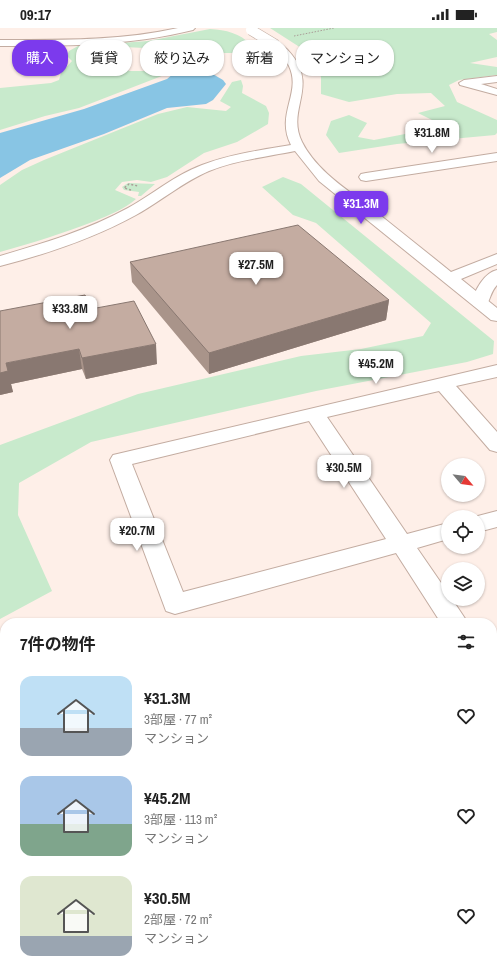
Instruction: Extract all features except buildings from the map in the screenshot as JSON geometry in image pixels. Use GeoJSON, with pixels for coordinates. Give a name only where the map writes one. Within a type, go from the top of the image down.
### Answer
{"type":"FeatureCollection","features":[{"type":"Feature","properties":{"kind":"street"},"geometry":{"type":"LineString","coordinates":[[0,43],[111,42],[160,35],[190,28]]}},
{"type":"Feature","properties":{"kind":"street"},"geometry":{"type":"LineString","coordinates":[[248,29],[276,45],[290,59],[295,69],[298,82],[297,93],[290,113],[291,128],[298,147],[324,178],[497,316]]}},
{"type":"Feature","properties":{"kind":"street"},"geometry":{"type":"LineString","coordinates":[[497,79],[464,83],[497,92]]}},
{"type":"Feature","properties":{"kind":"street"},"geometry":{"type":"LineString","coordinates":[[0,261],[73,238],[114,221],[143,205],[182,179],[206,168],[221,163],[298,147]]}},
{"type":"Feature","properties":{"kind":"street"},"geometry":{"type":"LineString","coordinates":[[366,178],[497,157]]}},
{"type":"Feature","properties":{"kind":"street"},"geometry":{"type":"LineString","coordinates":[[449,278],[497,259]]}},
{"type":"Feature","properties":{"kind":"street"},"geometry":{"type":"LineString","coordinates":[[480,302],[483,290],[497,275]]}},
{"type":"Feature","properties":{"kind":"street"},"geometry":{"type":"LineString","coordinates":[[441,534],[175,604],[120,460],[444,385],[497,371]]}},
{"type":"Feature","properties":{"kind":"street"},"geometry":{"type":"LineString","coordinates":[[444,385],[497,445]]}},
{"type":"Feature","properties":{"kind":"street"},"geometry":{"type":"LineString","coordinates":[[315,415],[452,618]]}},
{"type":"Feature","properties":{"kind":"street"},"geometry":{"type":"LineString","coordinates":[[485,522],[497,519]]}},
{"type":"Feature","properties":{"kind":"path"},"geometry":{"type":"LineString","coordinates":[[290,38],[334,28]]}},
{"type":"Feature","properties":{"kind":"green space"},"geometry":{"type":"Polygon","coordinates":[[[270,28],[497,28],[497,32],[489,34],[497,40],[497,57],[470,63],[497,67],[497,75],[459,80],[449,85],[457,102],[497,120],[497,133],[495,135],[397,144],[339,153],[326,135],[331,121],[349,115],[367,123],[358,137],[374,140],[431,129],[438,123],[418,113],[445,106],[431,93],[397,94],[349,102],[321,94],[321,76],[394,76],[394,40],[296,40],[296,45],[270,28]]]}},
{"type":"Feature","properties":{"kind":"green space"},"geometry":{"type":"Polygon","coordinates":[[[210,29],[232,33],[245,40],[232,40],[232,53],[224,53],[224,40],[153,40],[210,29]]]}},
{"type":"Feature","properties":{"kind":"green space"},"geometry":{"type":"Polygon","coordinates":[[[132,42],[140,42],[140,48],[132,47],[132,42]]]}},
{"type":"Feature","properties":{"kind":"green space"},"geometry":{"type":"Polygon","coordinates":[[[76,47],[76,76],[132,76],[132,71],[140,71],[140,76],[162,76],[79,108],[45,116],[0,130],[0,88],[51,83],[59,80],[60,76],[68,76],[68,65],[72,61],[68,57],[69,51],[76,47]]]}},
{"type":"Feature","properties":{"kind":"green space"},"geometry":{"type":"Polygon","coordinates":[[[241,80],[243,86],[242,93],[266,106],[269,113],[268,124],[237,142],[204,153],[167,177],[151,182],[137,180],[122,182],[115,190],[136,199],[117,212],[71,230],[0,252],[0,185],[22,170],[44,160],[158,114],[187,107],[226,111],[231,107],[220,101],[232,82],[241,80]]]}},
{"type":"Feature","properties":{"kind":"green space"},"geometry":{"type":"Polygon","coordinates":[[[283,177],[301,184],[494,341],[493,354],[467,362],[316,391],[91,442],[19,483],[18,515],[52,591],[0,618],[0,445],[138,394],[301,356],[361,349],[423,336],[431,323],[316,223],[293,215],[262,187],[283,177]]]}},
{"type":"Feature","properties":{"kind":"green space"},"geometry":{"type":"Polygon","coordinates":[[[128,183],[155,184],[141,196],[138,196],[139,192],[124,190],[122,187],[128,183]]]}},
{"type":"Feature","properties":{"kind":"water"},"geometry":{"type":"Polygon","coordinates":[[[171,76],[216,76],[223,80],[226,84],[213,100],[206,104],[167,108],[104,134],[30,160],[0,178],[0,133],[84,109],[167,79],[171,76]]]}}]}
